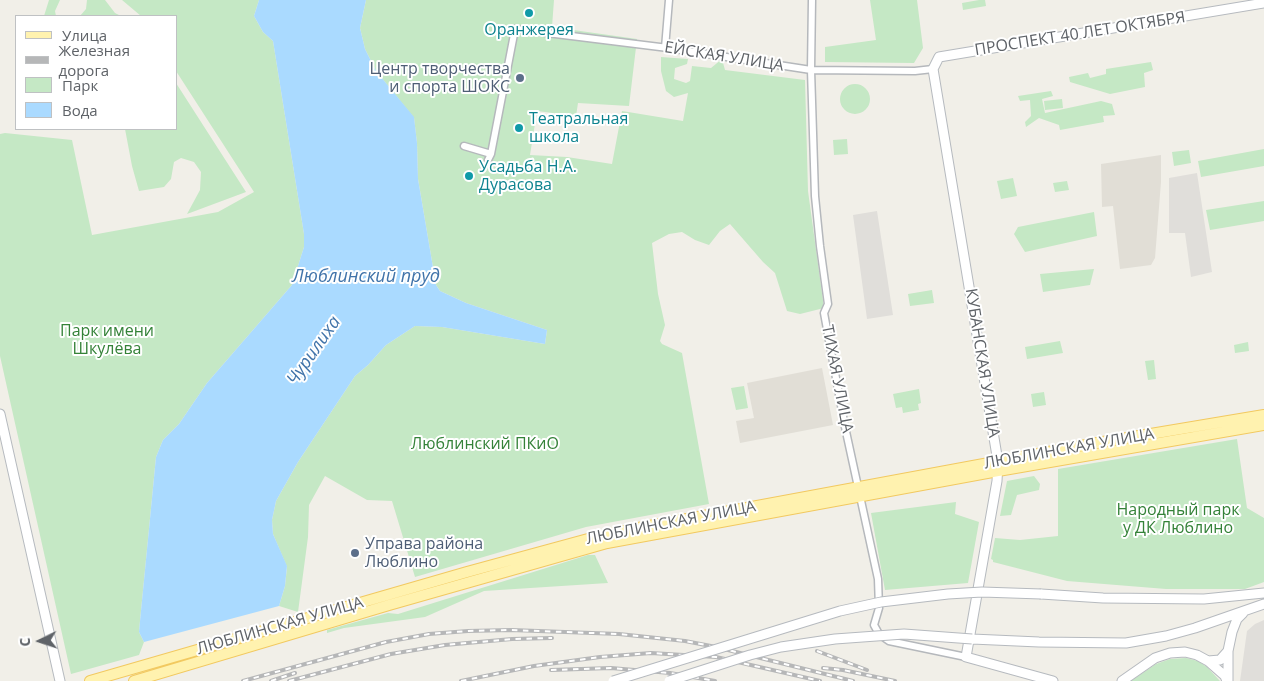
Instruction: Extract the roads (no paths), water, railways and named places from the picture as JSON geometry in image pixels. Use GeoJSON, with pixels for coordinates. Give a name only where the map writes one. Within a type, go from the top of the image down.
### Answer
{"type":"FeatureCollection","features":[{"type":"Feature","properties":{"kind":"main road","name":"ПРОСПЕКТ 40 ЛЕТ ОКТЯБРЯ"},"geometry":{"type":"LineString","coordinates":[[933,69],[939,57],[1264,3]]}},
{"type":"Feature","properties":{"kind":"main road","name":"КУБАНСКАЯ УЛИЦА"},"geometry":{"type":"LineString","coordinates":[[933,69],[998,466],[966,657]]}},
{"type":"Feature","properties":{"kind":"main road"},"geometry":{"type":"LineString","coordinates":[[0,414],[60,681]]}},
{"type":"Feature","properties":{"kind":"main road","name":"ЛЮБЛИНСКАЯ УЛИЦА"},"geometry":{"type":"LineString","coordinates":[[90,681],[476,569],[588,539],[859,492],[1264,415]]}},
{"type":"Feature","properties":{"kind":"main road","name":"ЛЮБЛИНСКАЯ УЛИЦА"},"geometry":{"type":"LineString","coordinates":[[998,466],[1264,425]]}},
{"type":"Feature","properties":{"kind":"main road","name":"ЛЮБЛИНСКАЯ УЛИЦА"},"geometry":{"type":"LineString","coordinates":[[134,681],[388,605],[607,543],[859,492]]}},
{"type":"Feature","properties":{"kind":"main road"},"geometry":{"type":"LineString","coordinates":[[613,681],[840,611],[881,602],[982,592],[1103,598],[1204,599],[1264,593]]}},
{"type":"Feature","properties":{"kind":"main road"},"geometry":{"type":"LineString","coordinates":[[669,681],[781,647],[835,639],[904,634],[1039,642],[1126,642],[1166,636],[1188,630],[1264,604]]}},
{"type":"Feature","properties":{"kind":"main road"},"geometry":{"type":"LineString","coordinates":[[1228,681],[1228,651],[1234,624],[1240,615],[1250,609]]}},
{"type":"Feature","properties":{"kind":"main road"},"geometry":{"type":"LineString","coordinates":[[970,638],[972,652],[997,664]]}},
{"type":"Feature","properties":{"kind":"main road"},"geometry":{"type":"LineString","coordinates":[[1208,661],[1220,660],[1228,651]]}},
{"type":"Feature","properties":{"kind":"main road"},"geometry":{"type":"LineString","coordinates":[[1122,681],[1156,658],[1185,652],[1198,655],[1208,661],[1228,681]]}},
{"type":"Feature","properties":{"kind":"main road"},"geometry":{"type":"LineString","coordinates":[[966,657],[1053,681]]}},
{"type":"Feature","properties":{"kind":"street"},"geometry":{"type":"LineString","coordinates":[[665,48],[669,0]]}},
{"type":"Feature","properties":{"kind":"street","name":"ТИХАЯ УЛИЦА"},"geometry":{"type":"LineString","coordinates":[[812,0],[811,70],[817,226],[828,304],[824,314],[845,427],[878,579],[878,608],[874,625],[879,634],[896,644],[966,657]]}},
{"type":"Feature","properties":{"kind":"street","name":"ЕЙСКАЯ УЛИЦА"},"geometry":{"type":"LineString","coordinates":[[464,146],[489,157],[516,29],[665,48],[811,70],[915,71],[933,69]]}},
{"type":"Feature","properties":{"kind":"water","name":"Люблинский пруд"},"geometry":{"type":"Polygon","coordinates":[[[259,0],[366,0],[360,28],[365,49],[376,71],[414,117],[418,179],[436,285],[440,291],[466,303],[547,330],[545,344],[442,327],[415,326],[386,345],[355,376],[298,462],[276,501],[272,520],[273,534],[287,566],[285,586],[279,606],[144,642],[139,632],[156,457],[163,440],[179,424],[207,383],[292,285],[304,247],[304,234],[273,41],[263,32],[254,16],[259,0]]]}},
{"type":"Feature","properties":{"kind":"railway"},"geometry":{"type":"LineString","coordinates":[[243,681],[386,642],[429,634],[511,630],[619,634],[685,641],[853,681]]}},
{"type":"Feature","properties":{"kind":"railway"},"geometry":{"type":"LineString","coordinates":[[289,681],[391,654],[445,645],[512,639],[552,638]]}},
{"type":"Feature","properties":{"kind":"railway"},"geometry":{"type":"LineString","coordinates":[[817,651],[867,670]]}},
{"type":"Feature","properties":{"kind":"railway"},"geometry":{"type":"LineString","coordinates":[[461,681],[534,666],[600,657],[651,653],[716,657],[820,681]]}},
{"type":"Feature","properties":{"kind":"railway"},"geometry":{"type":"LineString","coordinates":[[551,670],[611,668],[670,673],[715,681]]}},
{"type":"Feature","properties":{"kind":"railway"},"geometry":{"type":"LineString","coordinates":[[823,668],[843,670],[895,681]]}},
{"type":"Feature","properties":{"kind":"railway"},"geometry":{"type":"LineString","coordinates":[[271,681],[295,673]]}},
{"type":"Feature","properties":{"kind":"place","name":"Оранжерея"},"geometry":{"type":"Point","coordinates":[529,13]}},
{"type":"Feature","properties":{"kind":"place","name":"Центр творчества и спорта ШОКС"},"geometry":{"type":"Point","coordinates":[520,78]}},
{"type":"Feature","properties":{"kind":"place","name":"Театральная школа"},"geometry":{"type":"Point","coordinates":[519,128]}},
{"type":"Feature","properties":{"kind":"place","name":"Усадьба Н.А. Дурасова"},"geometry":{"type":"Point","coordinates":[469,176]}},
{"type":"Feature","properties":{"kind":"place","name":"Управа района Люблино"},"geometry":{"type":"Point","coordinates":[355,553]}},
{"type":"Feature","properties":{"kind":"park label","name":"Парк имени Шкулёва"},"geometry":{"type":"Point","coordinates":[107,340]}},
{"type":"Feature","properties":{"kind":"park label","name":"Люблинский ПКиО"},"geometry":{"type":"Point","coordinates":[485,444]}},
{"type":"Feature","properties":{"kind":"park label","name":"Народный парк у ДК Люблино"},"geometry":{"type":"Point","coordinates":[1178,519]}},
{"type":"Feature","properties":{"kind":"water label","name":"Чурилиха"},"geometry":{"type":"Point","coordinates":[314,351]}}]}
